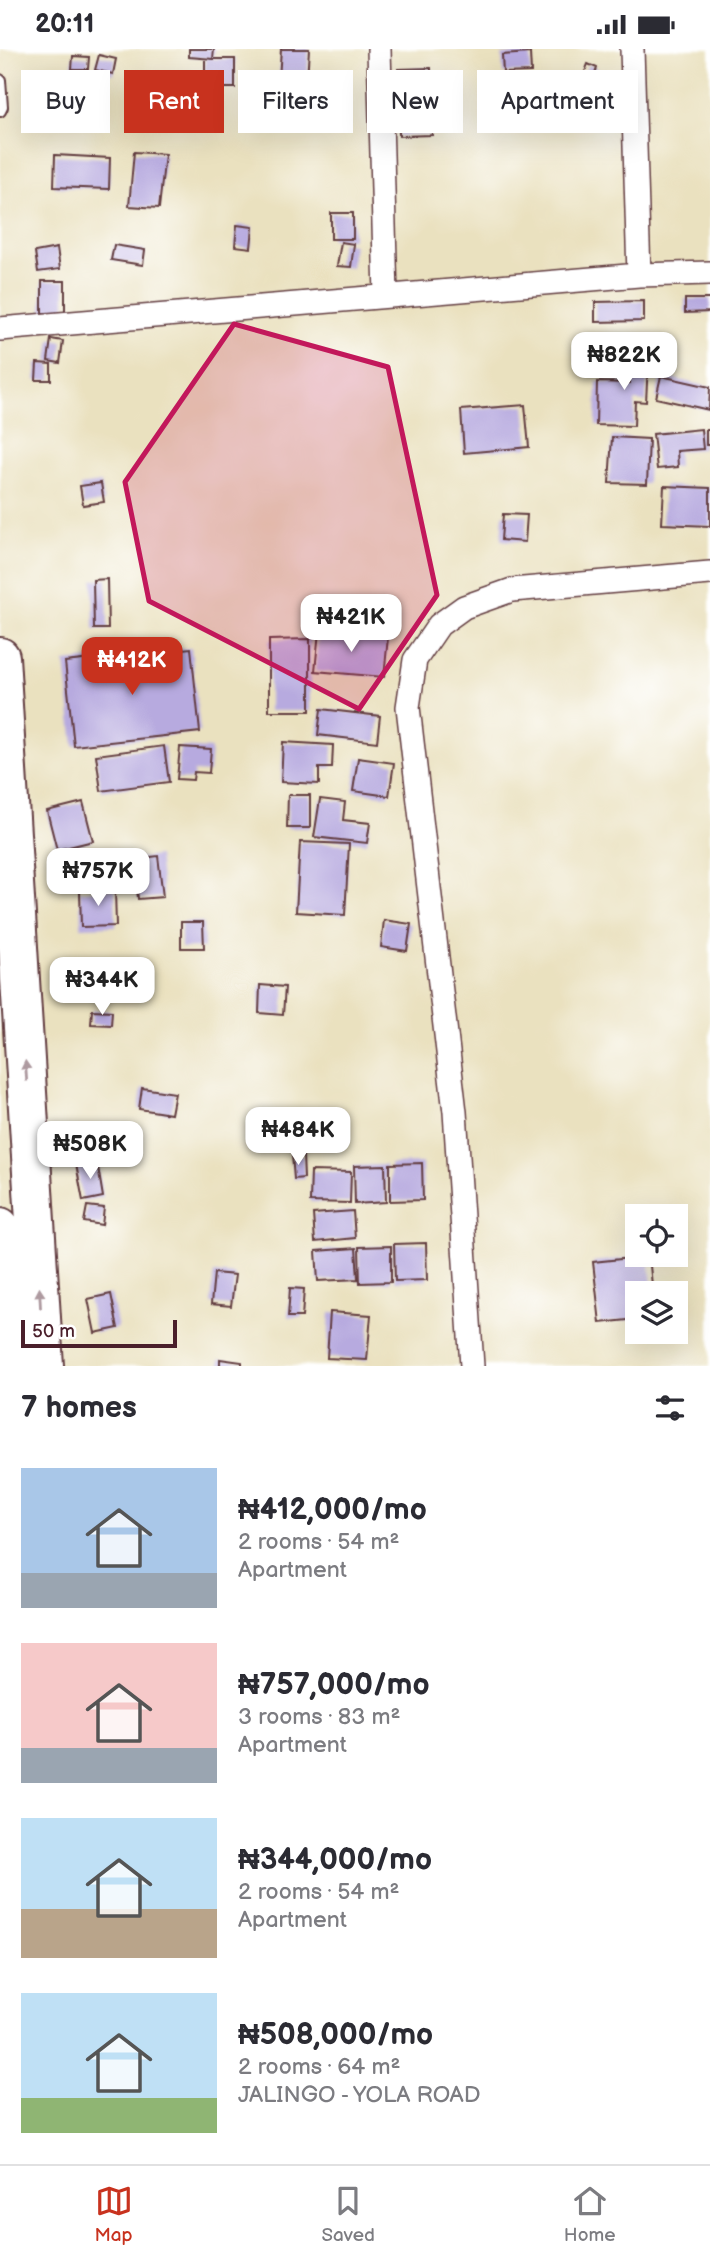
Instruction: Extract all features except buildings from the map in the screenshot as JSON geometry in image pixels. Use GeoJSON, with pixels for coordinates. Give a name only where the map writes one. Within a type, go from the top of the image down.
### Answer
{"type":"FeatureCollection","features":[{"type":"Feature","properties":{"kind":"highway"},"geometry":{"type":"LineString","coordinates":[[0,657],[44,1366]]}},
{"type":"Feature","properties":{"kind":"highway"},"geometry":{"type":"LineString","coordinates":[[0,1227],[8,1366]]}},
{"type":"Feature","properties":{"kind":"street"},"geometry":{"type":"LineString","coordinates":[[379,49],[386,295]]}},
{"type":"Feature","properties":{"kind":"street"},"geometry":{"type":"LineString","coordinates":[[632,49],[639,275]]}},
{"type":"Feature","properties":{"kind":"street"},"geometry":{"type":"LineString","coordinates":[[0,328],[639,275],[710,273]]}},
{"type":"Feature","properties":{"kind":"street"},"geometry":{"type":"LineString","coordinates":[[472,1366],[455,1112],[408,707],[415,660],[439,625],[464,607],[512,590],[710,573]]}},
{"type":"Feature","properties":{"kind":"lane"},"geometry":{"type":"LineString","coordinates":[[0,80],[0,111]]}},
{"type":"Feature","properties":{"kind":"highlighted area"},"geometry":{"type":"Polygon","coordinates":[[[234,324],[388,367],[437,595],[359,709],[149,601],[125,482],[234,324]]]}}]}
